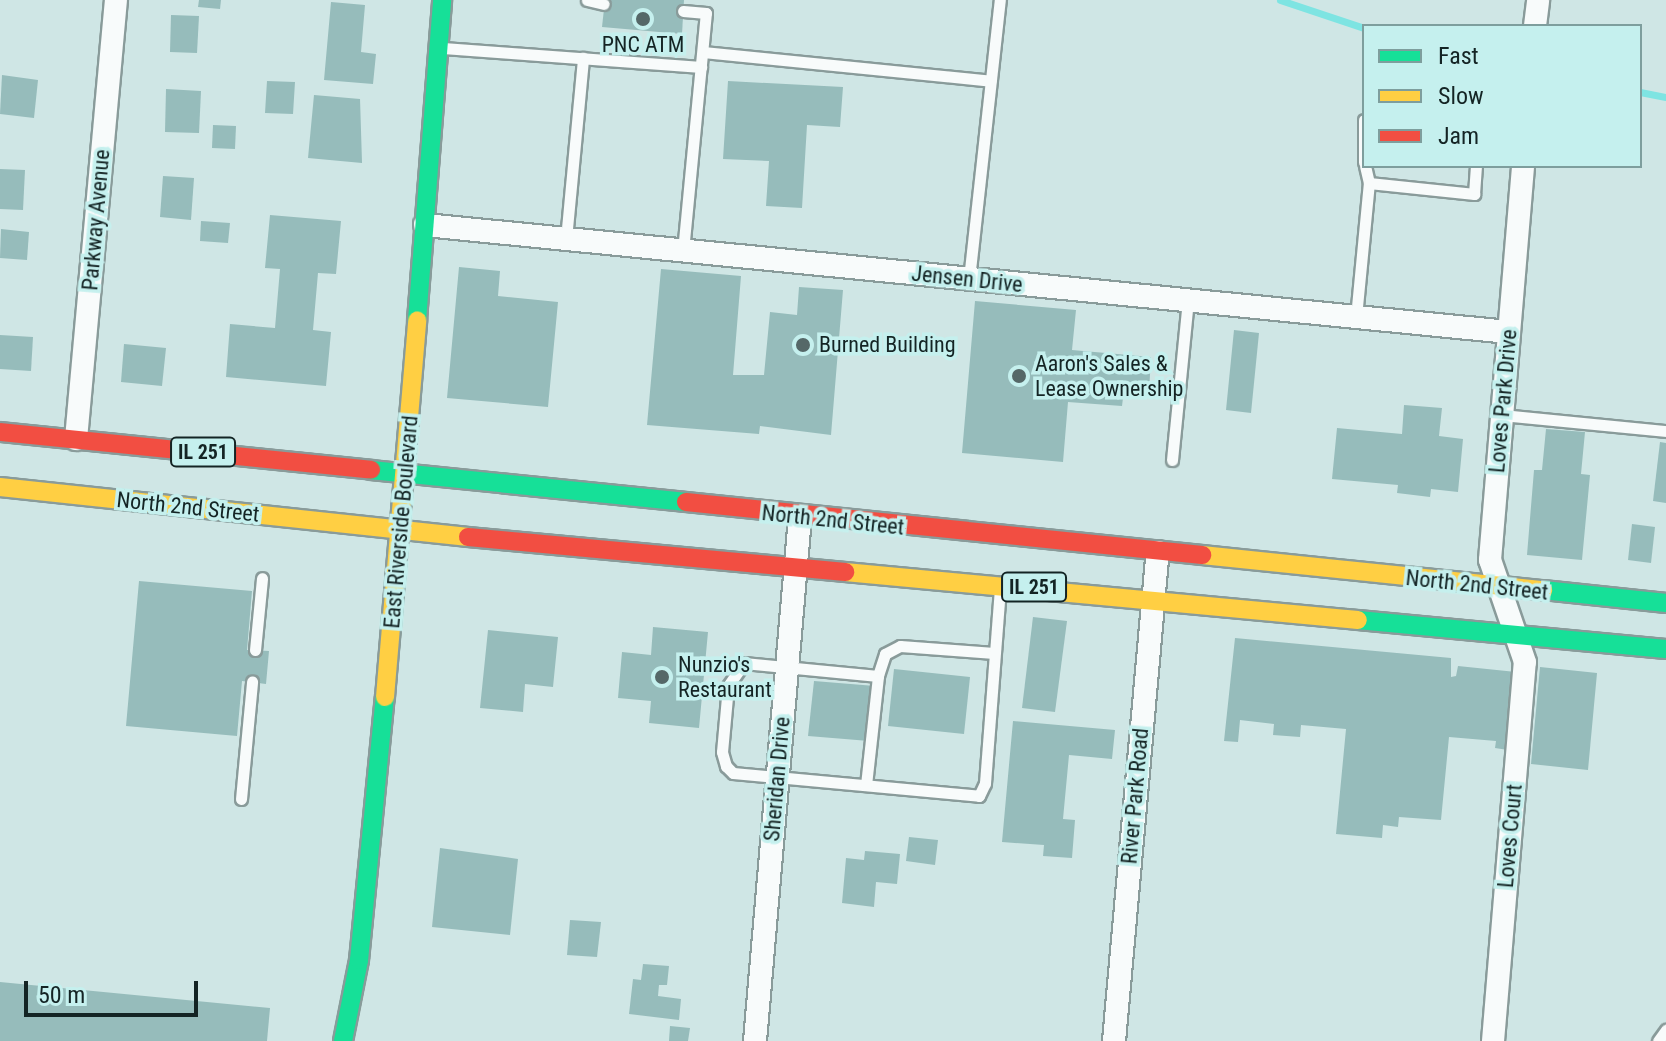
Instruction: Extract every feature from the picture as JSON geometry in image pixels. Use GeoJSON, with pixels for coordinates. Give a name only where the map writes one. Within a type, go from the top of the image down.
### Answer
{"type":"FeatureCollection","features":[{"type":"Feature","properties":{"kind":"main road","name":"East Riverside Boulevard"},"geometry":{"type":"LineString","coordinates":[[343,1041],[359,960],[401,531],[442,0]]}},
{"type":"Feature","properties":{"kind":"main road","name":"North 2nd Street"},"geometry":{"type":"LineString","coordinates":[[0,432],[406,472],[800,517],[1666,603]]}},
{"type":"Feature","properties":{"kind":"main road","name":"North 2nd Street"},"geometry":{"type":"LineString","coordinates":[[0,487],[401,531],[1154,598],[1666,649]]}},
{"type":"Feature","properties":{"kind":"street","name":"Parkway Avenue"},"geometry":{"type":"LineString","coordinates":[[76,439],[116,0]]}},
{"type":"Feature","properties":{"kind":"street"},"geometry":{"type":"LineString","coordinates":[[1535,24],[1538,0]]}},
{"type":"Feature","properties":{"kind":"street","name":"Loves Park Drive"},"geometry":{"type":"LineString","coordinates":[[1512,633],[1490,560],[1523,168]]}},
{"type":"Feature","properties":{"kind":"street","name":"Jensen Drive"},"geometry":{"type":"LineString","coordinates":[[425,225],[1509,332]]}},
{"type":"Feature","properties":{"kind":"street","name":"Sheridan Drive"},"geometry":{"type":"LineString","coordinates":[[755,1041],[800,517]]}},
{"type":"Feature","properties":{"kind":"street","name":"River Park Road"},"geometry":{"type":"LineString","coordinates":[[1114,1041],[1158,552]]}},
{"type":"Feature","properties":{"kind":"street","name":"Loves Court"},"geometry":{"type":"LineString","coordinates":[[1493,1041],[1525,662],[1512,633]]}},
{"type":"Feature","properties":{"kind":"lane"},"geometry":{"type":"LineString","coordinates":[[587,0],[604,4]]}},
{"type":"Feature","properties":{"kind":"lane"},"geometry":{"type":"LineString","coordinates":[[683,251],[707,0]]}},
{"type":"Feature","properties":{"kind":"lane"},"geometry":{"type":"LineString","coordinates":[[969,279],[1000,0]]}},
{"type":"Feature","properties":{"kind":"lane"},"geometry":{"type":"LineString","coordinates":[[683,11],[706,13]]}},
{"type":"Feature","properties":{"kind":"lane"},"geometry":{"type":"LineString","coordinates":[[439,47],[701,67]]}},
{"type":"Feature","properties":{"kind":"lane"},"geometry":{"type":"LineString","coordinates":[[703,52],[991,81]]}},
{"type":"Feature","properties":{"kind":"lane"},"geometry":{"type":"LineString","coordinates":[[566,239],[583,58]]}},
{"type":"Feature","properties":{"kind":"lane"},"geometry":{"type":"LineString","coordinates":[[1356,317],[1369,183],[1366,168]]}},
{"type":"Feature","properties":{"kind":"lane"},"geometry":{"type":"LineString","coordinates":[[1369,183],[1474,194],[1476,168]]}},
{"type":"Feature","properties":{"kind":"lane"},"geometry":{"type":"LineString","coordinates":[[1172,460],[1188,300]]}},
{"type":"Feature","properties":{"kind":"lane"},"geometry":{"type":"LineString","coordinates":[[1502,415],[1666,431]]}},
{"type":"Feature","properties":{"kind":"lane"},"geometry":{"type":"LineString","coordinates":[[255,650],[262,578]]}},
{"type":"Feature","properties":{"kind":"lane"},"geometry":{"type":"LineString","coordinates":[[878,676],[787,664],[744,663],[728,686],[722,752],[726,766],[733,773],[979,796],[985,783],[1000,584]]}},
{"type":"Feature","properties":{"kind":"lane"},"geometry":{"type":"LineString","coordinates":[[866,785],[878,676],[885,654],[900,646],[994,653]]}},
{"type":"Feature","properties":{"kind":"lane"},"geometry":{"type":"LineString","coordinates":[[241,799],[252,682]]}},
{"type":"Feature","properties":{"kind":"lane"},"geometry":{"type":"LineString","coordinates":[[1658,1041],[1666,1030]]}},
{"type":"Feature","properties":{"kind":"building"},"geometry":{"type":"Polygon","coordinates":[[[199,0],[221,0],[220,9],[198,7],[199,0]]]}},
{"type":"Feature","properties":{"kind":"building","name":"PNC ATM"},"geometry":{"type":"Polygon","coordinates":[[[605,0],[684,0],[682,34],[602,27],[605,0]]]}},
{"type":"Feature","properties":{"kind":"building"},"geometry":{"type":"Polygon","coordinates":[[[331,2],[365,5],[361,52],[376,54],[373,84],[324,80],[331,2]]]}},
{"type":"Feature","properties":{"kind":"building"},"geometry":{"type":"Polygon","coordinates":[[[171,15],[199,16],[197,53],[170,52],[171,15]]]}},
{"type":"Feature","properties":{"kind":"building"},"geometry":{"type":"Polygon","coordinates":[[[2,75],[38,80],[34,118],[0,114],[2,75]]]}},
{"type":"Feature","properties":{"kind":"building"},"geometry":{"type":"Polygon","coordinates":[[[267,81],[295,82],[293,114],[265,113],[267,81]]]}},
{"type":"Feature","properties":{"kind":"building"},"geometry":{"type":"Polygon","coordinates":[[[728,81],[843,87],[840,127],[807,125],[802,208],[766,206],[769,161],[723,159],[728,81]]]}},
{"type":"Feature","properties":{"kind":"building"},"geometry":{"type":"Polygon","coordinates":[[[166,89],[201,91],[199,133],[165,132],[166,89]]]}},
{"type":"Feature","properties":{"kind":"building"},"geometry":{"type":"Polygon","coordinates":[[[314,95],[360,99],[362,163],[308,158],[314,95]]]}},
{"type":"Feature","properties":{"kind":"building"},"geometry":{"type":"Polygon","coordinates":[[[213,125],[236,126],[235,149],[212,148],[213,125]]]}},
{"type":"Feature","properties":{"kind":"building"},"geometry":{"type":"Polygon","coordinates":[[[0,169],[25,170],[23,210],[0,209],[0,169]]]}},
{"type":"Feature","properties":{"kind":"building"},"geometry":{"type":"Polygon","coordinates":[[[163,176],[194,178],[191,220],[160,217],[163,176]]]}},
{"type":"Feature","properties":{"kind":"building"},"geometry":{"type":"Polygon","coordinates":[[[270,215],[341,221],[336,274],[318,273],[313,330],[331,332],[326,386],[226,377],[230,324],[275,328],[280,269],[265,268],[270,215]]]}},
{"type":"Feature","properties":{"kind":"building"},"geometry":{"type":"Polygon","coordinates":[[[201,221],[230,223],[228,243],[200,241],[201,221]]]}},
{"type":"Feature","properties":{"kind":"building"},"geometry":{"type":"Polygon","coordinates":[[[1,229],[29,232],[27,260],[0,258],[1,229]]]}},
{"type":"Feature","properties":{"kind":"building"},"geometry":{"type":"Polygon","coordinates":[[[459,267],[500,271],[498,296],[558,302],[548,407],[447,398],[459,267]]]}},
{"type":"Feature","properties":{"kind":"building"},"geometry":{"type":"Polygon","coordinates":[[[661,269],[741,276],[733,375],[764,375],[770,312],[797,315],[799,287],[843,290],[831,435],[760,426],[759,434],[647,425],[661,269]]]}},
{"type":"Feature","properties":{"kind":"building","name":"Aaron's Sales & Lease Ownership"},"geometry":{"type":"Polygon","coordinates":[[[975,301],[1076,310],[1072,350],[1151,357],[1149,392],[1124,390],[1122,406],[1068,402],[1063,462],[962,453],[975,301]]]}},
{"type":"Feature","properties":{"kind":"building"},"geometry":{"type":"Polygon","coordinates":[[[1234,330],[1259,333],[1251,413],[1226,410],[1234,330]]]}},
{"type":"Feature","properties":{"kind":"building"},"geometry":{"type":"Polygon","coordinates":[[[0,335],[33,337],[31,371],[0,369],[0,335]]]}},
{"type":"Feature","properties":{"kind":"building"},"geometry":{"type":"Polygon","coordinates":[[[124,344],[166,348],[162,386],[121,382],[124,344]]]}},
{"type":"Feature","properties":{"kind":"building"},"geometry":{"type":"Polygon","coordinates":[[[1404,405],[1442,408],[1439,436],[1463,439],[1458,492],[1431,489],[1430,497],[1397,493],[1398,485],[1332,479],[1337,428],[1402,434],[1404,405]]]}},
{"type":"Feature","properties":{"kind":"building"},"geometry":{"type":"Polygon","coordinates":[[[1546,429],[1585,432],[1581,474],[1590,475],[1582,560],[1527,555],[1534,470],[1542,470],[1546,429]]]}},
{"type":"Feature","properties":{"kind":"building"},"geometry":{"type":"Polygon","coordinates":[[[1660,442],[1666,443],[1666,503],[1653,501],[1660,442]]]}},
{"type":"Feature","properties":{"kind":"building"},"geometry":{"type":"Polygon","coordinates":[[[1632,524],[1655,527],[1651,563],[1628,560],[1632,524]]]}},
{"type":"Feature","properties":{"kind":"building"},"geometry":{"type":"Polygon","coordinates":[[[139,581],[252,591],[247,650],[269,651],[266,684],[242,681],[237,736],[126,726],[139,581]]]}},
{"type":"Feature","properties":{"kind":"building"},"geometry":{"type":"Polygon","coordinates":[[[1033,617],[1067,621],[1055,712],[1022,708],[1033,617]]]}},
{"type":"Feature","properties":{"kind":"building","name":"Nunzio's Restaurant"},"geometry":{"type":"Polygon","coordinates":[[[653,627],[708,632],[699,728],[649,723],[651,701],[618,698],[622,652],[651,655],[653,627]]]}},
{"type":"Feature","properties":{"kind":"building"},"geometry":{"type":"Polygon","coordinates":[[[488,630],[558,637],[553,687],[525,684],[523,712],[480,708],[488,630]]]}},
{"type":"Feature","properties":{"kind":"building"},"geometry":{"type":"Polygon","coordinates":[[[1235,638],[1451,658],[1451,677],[1456,676],[1458,666],[1516,672],[1508,750],[1495,748],[1496,741],[1449,737],[1441,820],[1399,817],[1398,827],[1383,825],[1382,838],[1336,834],[1346,729],[1301,725],[1300,737],[1273,735],[1274,724],[1240,720],[1238,742],[1224,741],[1235,638]]]}},
{"type":"Feature","properties":{"kind":"building"},"geometry":{"type":"Polygon","coordinates":[[[1540,667],[1597,673],[1588,770],[1531,764],[1540,667]]]}},
{"type":"Feature","properties":{"kind":"building"},"geometry":{"type":"Polygon","coordinates":[[[894,669],[970,677],[964,734],[888,726],[894,669]]]}},
{"type":"Feature","properties":{"kind":"building"},"geometry":{"type":"Polygon","coordinates":[[[814,681],[875,686],[869,741],[808,736],[814,681]]]}},
{"type":"Feature","properties":{"kind":"building"},"geometry":{"type":"Polygon","coordinates":[[[1013,721],[1115,730],[1112,759],[1069,755],[1063,819],[1075,820],[1072,858],[1043,856],[1044,845],[1002,842],[1013,721]]]}},
{"type":"Feature","properties":{"kind":"building"},"geometry":{"type":"Polygon","coordinates":[[[909,837],[938,840],[935,865],[906,861],[909,837]]]}},
{"type":"Feature","properties":{"kind":"building"},"geometry":{"type":"Polygon","coordinates":[[[440,848],[518,859],[510,935],[432,927],[440,848]]]}},
{"type":"Feature","properties":{"kind":"building"},"geometry":{"type":"Polygon","coordinates":[[[865,851],[900,854],[897,884],[876,882],[874,907],[842,903],[846,858],[864,860],[865,851]]]}},
{"type":"Feature","properties":{"kind":"building"},"geometry":{"type":"Polygon","coordinates":[[[570,920],[601,922],[597,957],[567,955],[570,920]]]}},
{"type":"Feature","properties":{"kind":"building"},"geometry":{"type":"Polygon","coordinates":[[[643,964],[669,966],[667,985],[659,985],[658,996],[681,999],[679,1020],[629,1014],[633,979],[641,980],[643,964]]]}},
{"type":"Feature","properties":{"kind":"building"},"geometry":{"type":"Polygon","coordinates":[[[0,982],[270,1008],[267,1041],[0,1041],[0,982]]]}},
{"type":"Feature","properties":{"kind":"building"},"geometry":{"type":"Polygon","coordinates":[[[670,1026],[690,1028],[688,1041],[669,1041],[670,1026]]]}},
{"type":"Feature","properties":{"kind":"waterway"},"geometry":{"type":"LineString","coordinates":[[1280,0],[1362,27]]}},
{"type":"Feature","properties":{"kind":"waterway"},"geometry":{"type":"LineString","coordinates":[[1642,92],[1666,97]]}},
{"type":"Feature","properties":{"kind":"traffic: fast"},"geometry":{"type":"LineString","coordinates":[[417,320],[442,0]]}},
{"type":"Feature","properties":{"kind":"traffic: fast"},"geometry":{"type":"LineString","coordinates":[[371,470],[686,502]]}},
{"type":"Feature","properties":{"kind":"traffic: fast"},"geometry":{"type":"LineString","coordinates":[[1543,590],[1666,603]]}},
{"type":"Feature","properties":{"kind":"traffic: fast"},"geometry":{"type":"LineString","coordinates":[[1358,620],[1666,649]]}},
{"type":"Feature","properties":{"kind":"traffic: fast"},"geometry":{"type":"LineString","coordinates":[[343,1041],[359,960],[385,697]]}},
{"type":"Feature","properties":{"kind":"traffic: slow"},"geometry":{"type":"LineString","coordinates":[[385,697],[417,320]]}},
{"type":"Feature","properties":{"kind":"traffic: slow"},"geometry":{"type":"LineString","coordinates":[[0,487],[468,537]]}},
{"type":"Feature","properties":{"kind":"traffic: slow"},"geometry":{"type":"LineString","coordinates":[[1202,555],[1543,590]]}},
{"type":"Feature","properties":{"kind":"traffic: slow"},"geometry":{"type":"LineString","coordinates":[[845,572],[1358,620]]}},
{"type":"Feature","properties":{"kind":"traffic: jam"},"geometry":{"type":"LineString","coordinates":[[0,432],[371,470]]}},
{"type":"Feature","properties":{"kind":"traffic: jam"},"geometry":{"type":"LineString","coordinates":[[686,502],[1202,555]]}},
{"type":"Feature","properties":{"kind":"traffic: jam"},"geometry":{"type":"LineString","coordinates":[[468,537],[845,572]]}},
{"type":"Feature","properties":{"kind":"place","name":"PNC ATM"},"geometry":{"type":"Point","coordinates":[643,19]}},
{"type":"Feature","properties":{"kind":"place","name":"Burned Building"},"geometry":{"type":"Point","coordinates":[803,345]}},
{"type":"Feature","properties":{"kind":"place","name":"Aaron's Sales & Lease Ownership"},"geometry":{"type":"Point","coordinates":[1019,376]}},
{"type":"Feature","properties":{"kind":"place","name":"Nunzio's Restaurant"},"geometry":{"type":"Point","coordinates":[662,677]}}]}
